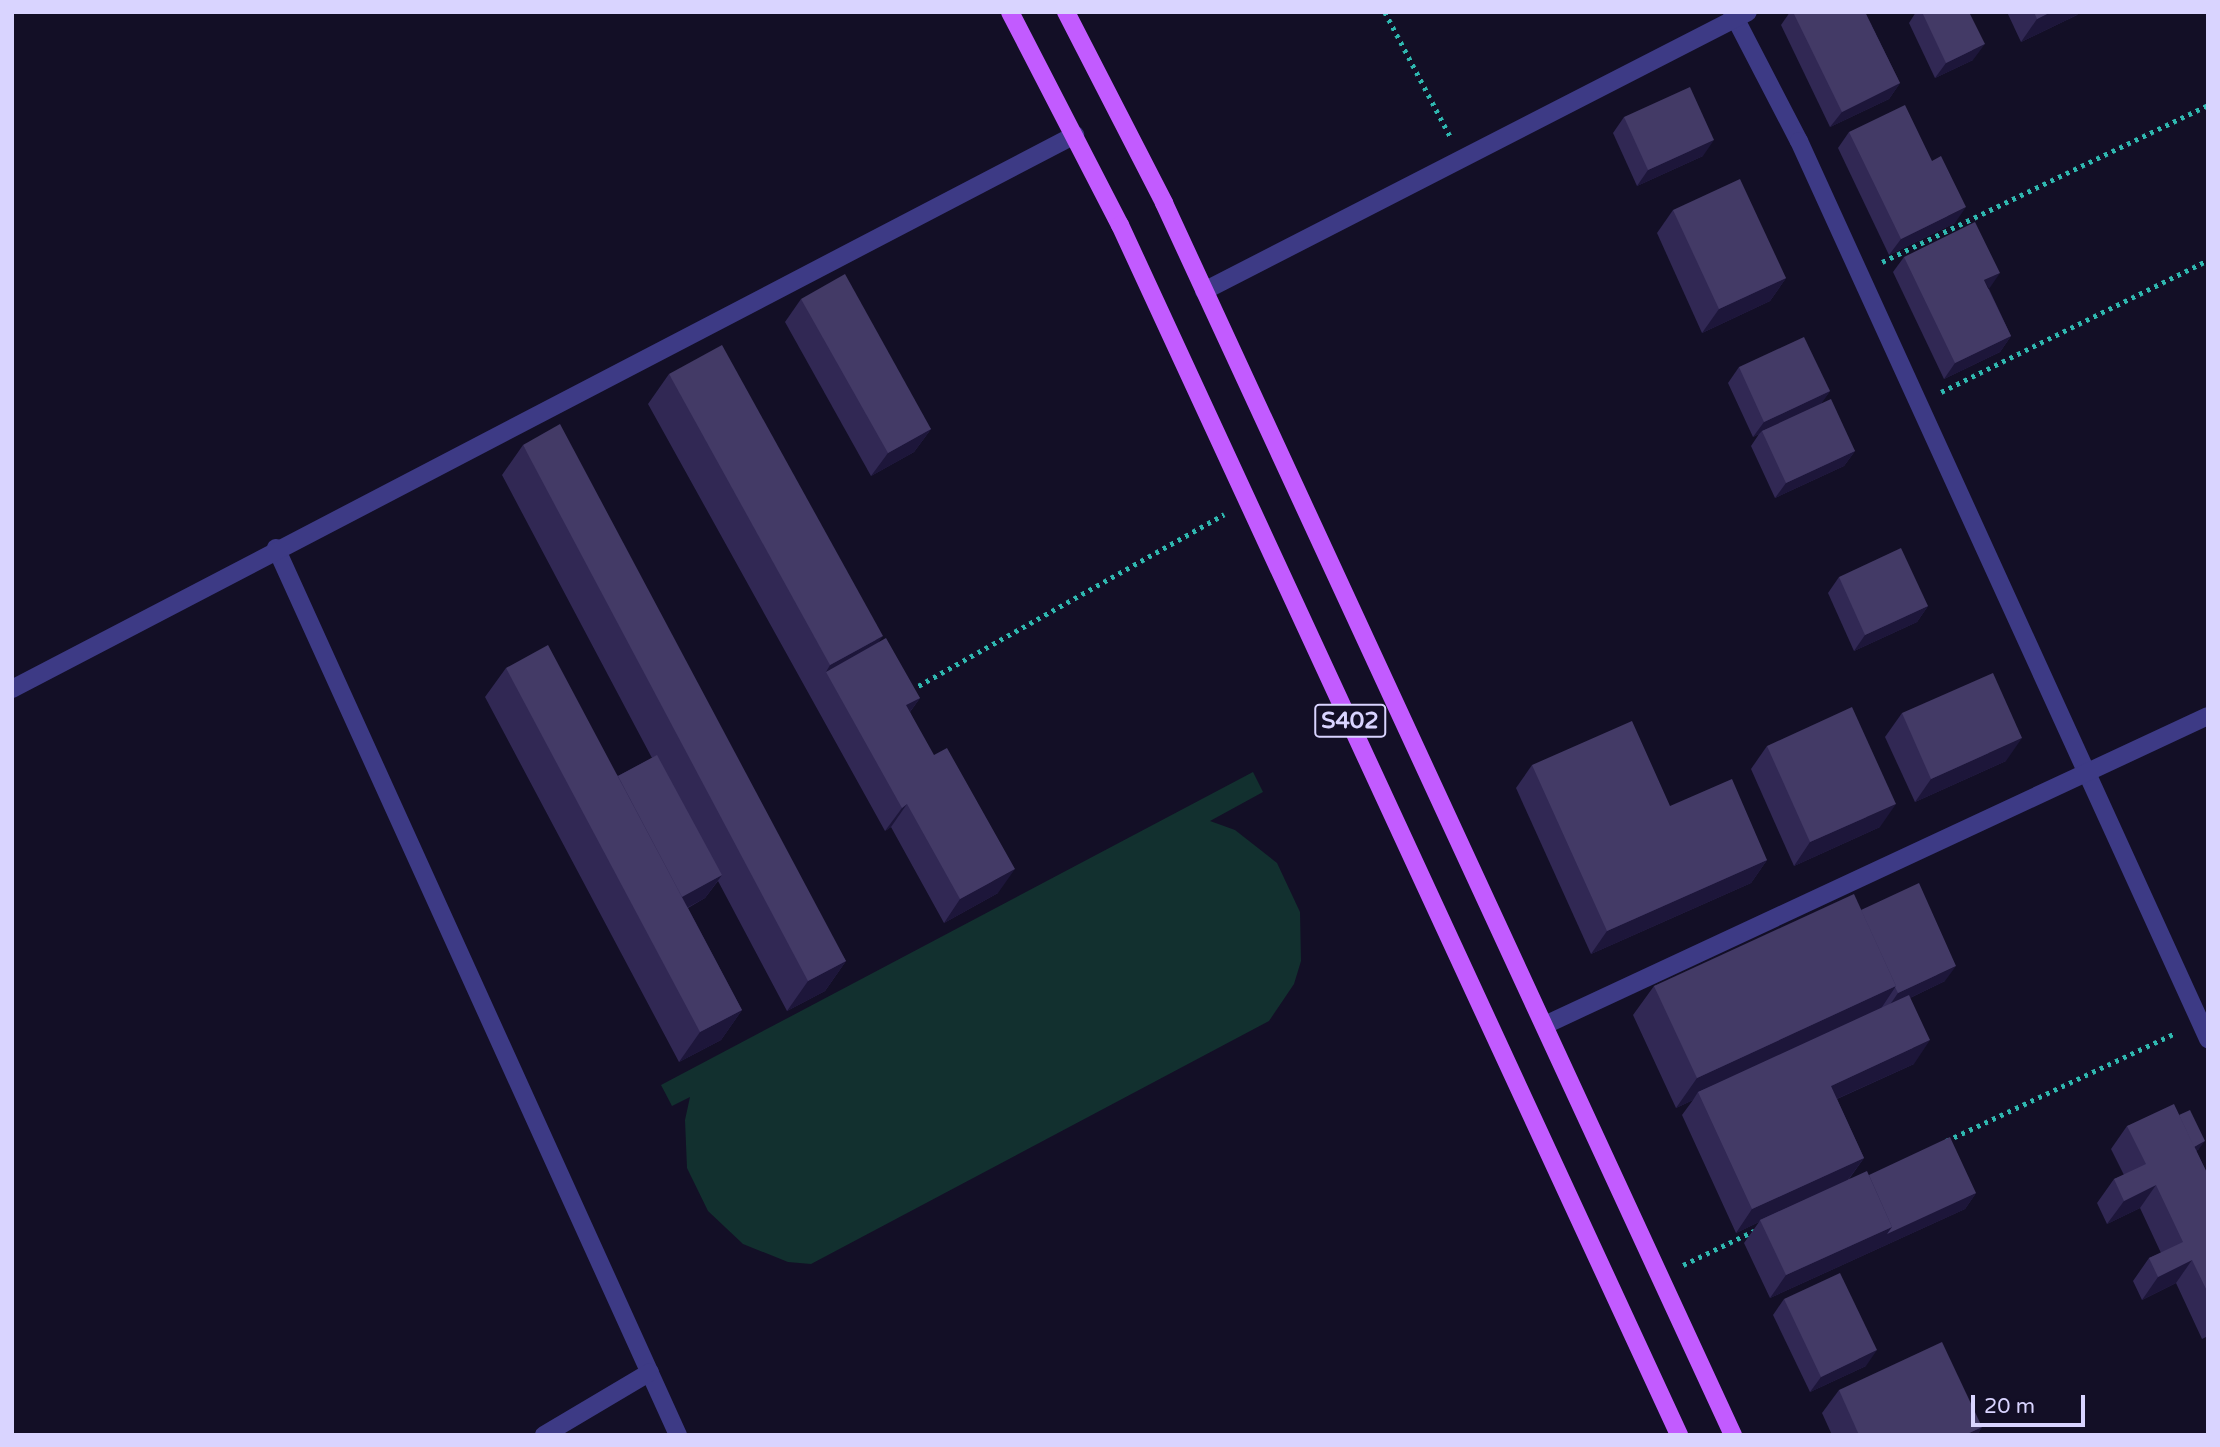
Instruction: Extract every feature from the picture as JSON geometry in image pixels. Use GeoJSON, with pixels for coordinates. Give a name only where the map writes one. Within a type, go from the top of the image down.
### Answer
{"type":"FeatureCollection","features":[{"type":"Feature","properties":{"kind":"main road","name":"S402"},"geometry":{"type":"LineString","coordinates":[[1010,12],[1074,135],[1248,501],[1679,1435]]}},
{"type":"Feature","properties":{"kind":"main road","name":"S402"},"geometry":{"type":"LineString","coordinates":[[1066,12],[1205,291],[1733,1435]]}},
{"type":"Feature","properties":{"kind":"street"},"geometry":{"type":"LineString","coordinates":[[1205,291],[1738,14],[1860,273],[2208,1040]]}},
{"type":"Feature","properties":{"kind":"street"},"geometry":{"type":"LineString","coordinates":[[12,689],[276,548],[1074,135]]}},
{"type":"Feature","properties":{"kind":"street"},"geometry":{"type":"LineString","coordinates":[[276,548],[678,1435]]}},
{"type":"Feature","properties":{"kind":"street"},"geometry":{"type":"LineString","coordinates":[[1545,1025],[2208,716]]}},
{"type":"Feature","properties":{"kind":"street"},"geometry":{"type":"LineString","coordinates":[[544,1435],[650,1372]]}},
{"type":"Feature","properties":{"kind":"path"},"geometry":{"type":"LineString","coordinates":[[1385,12],[1462,158]]}},
{"type":"Feature","properties":{"kind":"path"},"geometry":{"type":"LineString","coordinates":[[1860,273],[2208,105]]}},
{"type":"Feature","properties":{"kind":"path"},"geometry":{"type":"LineString","coordinates":[[1919,403],[2208,260]]}},
{"type":"Feature","properties":{"kind":"path"},"geometry":{"type":"LineString","coordinates":[[911,690],[1248,501]]}},
{"type":"Feature","properties":{"kind":"path"},"geometry":{"type":"LineString","coordinates":[[1936,1146],[2200,1022]]}},
{"type":"Feature","properties":{"kind":"path"},"geometry":{"type":"LineString","coordinates":[[1660,1276],[1760,1228]]}},
{"type":"Feature","properties":{"kind":"green space"},"geometry":{"type":"Polygon","coordinates":[[[1253,772],[1263,792],[1210,821],[1235,830],[1277,863],[1300,912],[1301,961],[1294,984],[1269,1021],[811,1264],[788,1262],[743,1244],[708,1211],[687,1168],[685,1120],[690,1097],[672,1106],[661,1085],[1253,772]]]}},
{"type":"Feature","properties":{"kind":"building"},"geometry":{"type":"Polygon","coordinates":[[[1793,12],[1865,12],[1900,83],[1842,112],[1793,12]]]}},
{"type":"Feature","properties":{"kind":"building"},"geometry":{"type":"Polygon","coordinates":[[[1922,12],[1969,12],[1985,44],[1946,63],[1922,12]]]}},
{"type":"Feature","properties":{"kind":"building"},"geometry":{"type":"Polygon","coordinates":[[[2034,12],[2051,12],[2037,19],[2034,12]]]}},
{"type":"Feature","properties":{"kind":"building"},"geometry":{"type":"Polygon","coordinates":[[[1690,87],[1714,140],[1648,170],[1624,117],[1690,87]]]}},
{"type":"Feature","properties":{"kind":"building"},"geometry":{"type":"Polygon","coordinates":[[[1905,105],[1932,161],[1941,156],[1966,207],[1901,239],[1849,132],[1905,105]]]}},
{"type":"Feature","properties":{"kind":"building"},"geometry":{"type":"Polygon","coordinates":[[[1740,179],[1786,278],[1719,309],[1673,210],[1740,179]]]}},
{"type":"Feature","properties":{"kind":"building"},"geometry":{"type":"Polygon","coordinates":[[[1975,222],[2000,273],[1984,280],[2011,336],[1955,363],[1904,257],[1975,222]]]}},
{"type":"Feature","properties":{"kind":"building"},"geometry":{"type":"Polygon","coordinates":[[[845,274],[931,429],[888,453],[801,299],[845,274]]]}},
{"type":"Feature","properties":{"kind":"building"},"geometry":{"type":"Polygon","coordinates":[[[1804,337],[1830,391],[1764,422],[1739,367],[1804,337]]]}},
{"type":"Feature","properties":{"kind":"building"},"geometry":{"type":"Polygon","coordinates":[[[722,345],[883,636],[830,665],[669,374],[722,345]]]}},
{"type":"Feature","properties":{"kind":"building"},"geometry":{"type":"Polygon","coordinates":[[[1831,399],[1855,451],[1786,483],[1762,431],[1831,399]]]}},
{"type":"Feature","properties":{"kind":"building"},"geometry":{"type":"Polygon","coordinates":[[[560,424],[846,961],[808,981],[523,445],[560,424]]]}},
{"type":"Feature","properties":{"kind":"building"},"geometry":{"type":"Polygon","coordinates":[[[1901,548],[1928,606],[1865,635],[1839,577],[1901,548]]]}},
{"type":"Feature","properties":{"kind":"building"},"geometry":{"type":"Polygon","coordinates":[[[886,638],[920,698],[906,705],[934,755],[947,748],[1015,869],[960,899],[907,804],[902,808],[826,672],[886,638]]]}},
{"type":"Feature","properties":{"kind":"building"},"geometry":{"type":"Polygon","coordinates":[[[548,645],[742,1010],[700,1032],[506,668],[548,645]]]}},
{"type":"Feature","properties":{"kind":"building"},"geometry":{"type":"Polygon","coordinates":[[[1993,673],[2022,738],[1931,779],[1902,713],[1993,673]]]}},
{"type":"Feature","properties":{"kind":"building"},"geometry":{"type":"Polygon","coordinates":[[[1852,707],[1896,804],[1810,842],[1767,746],[1852,707]]]}},
{"type":"Feature","properties":{"kind":"building"},"geometry":{"type":"Polygon","coordinates":[[[1632,721],[1670,806],[1732,779],[1767,860],[1607,931],[1532,765],[1632,721]]]}},
{"type":"Feature","properties":{"kind":"building"},"geometry":{"type":"Polygon","coordinates":[[[657,755],[722,875],[682,897],[618,776],[657,755]]]}},
{"type":"Feature","properties":{"kind":"building"},"geometry":{"type":"Polygon","coordinates":[[[1919,883],[1956,966],[1898,993],[1861,910],[1919,883]]]}},
{"type":"Feature","properties":{"kind":"building"},"geometry":{"type":"Polygon","coordinates":[[[1854,894],[1896,986],[1697,1078],[1654,986],[1854,894]]]}},
{"type":"Feature","properties":{"kind":"building"},"geometry":{"type":"Polygon","coordinates":[[[1909,995],[1930,1040],[1831,1086],[1864,1158],[1752,1209],[1698,1092],[1909,995]]]}},
{"type":"Feature","properties":{"kind":"building"},"geometry":{"type":"Polygon","coordinates":[[[2174,1104],[2208,1175],[2208,1293],[2192,1260],[2158,1277],[2149,1258],[2183,1242],[2156,1185],[2124,1201],[2114,1179],[2146,1164],[2127,1126],[2174,1104]]]}},
{"type":"Feature","properties":{"kind":"building"},"geometry":{"type":"Polygon","coordinates":[[[2190,1110],[2205,1141],[2194,1147],[2179,1115],[2190,1110]]]}},
{"type":"Feature","properties":{"kind":"building"},"geometry":{"type":"Polygon","coordinates":[[[1950,1137],[1976,1193],[1887,1234],[1892,1227],[1869,1175],[1950,1137]]]}},
{"type":"Feature","properties":{"kind":"building"},"geometry":{"type":"Polygon","coordinates":[[[1867,1171],[1892,1227],[1786,1275],[1760,1220],[1867,1171]]]}},
{"type":"Feature","properties":{"kind":"building"},"geometry":{"type":"Polygon","coordinates":[[[1840,1273],[1877,1350],[1821,1377],[1784,1299],[1840,1273]]]}},
{"type":"Feature","properties":{"kind":"building"},"geometry":{"type":"Polygon","coordinates":[[[1942,1342],[1982,1427],[1965,1435],[1859,1435],[1839,1390],[1942,1342]]]}}]}
